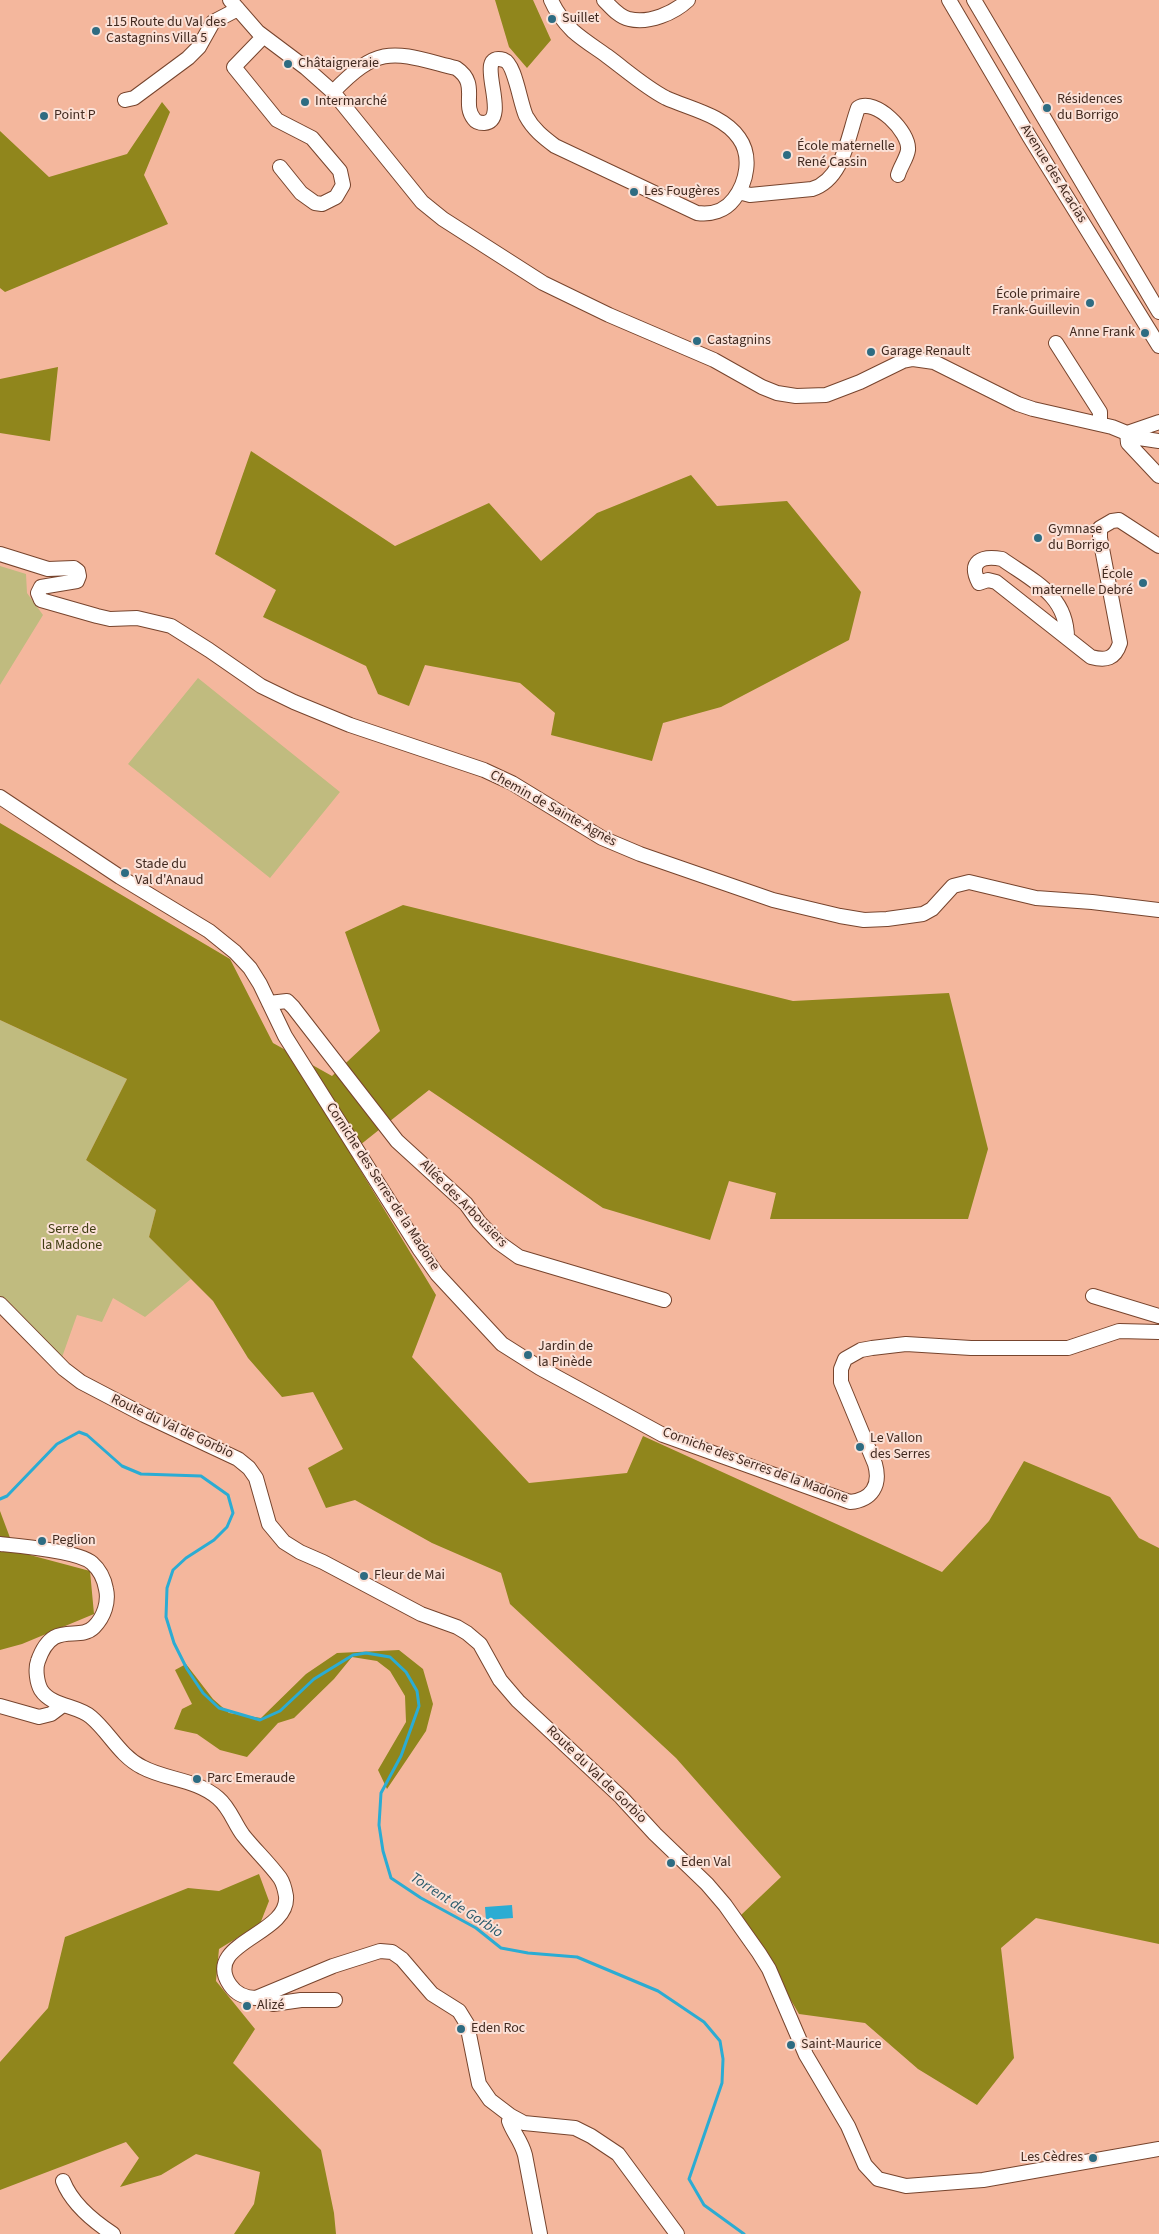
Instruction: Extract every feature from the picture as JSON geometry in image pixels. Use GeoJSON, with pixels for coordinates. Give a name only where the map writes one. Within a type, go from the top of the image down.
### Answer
{"type":"FeatureCollection","features":[{"type":"Feature","properties":{"kind":"street"},"geometry":{"type":"LineString","coordinates":[[333,92],[357,68],[370,60],[397,54],[456,68],[463,73],[468,80],[470,111],[473,118],[478,123],[485,123],[495,115],[495,101],[489,70],[492,63],[496,60],[502,60],[508,62],[512,69],[527,118],[543,137],[555,146],[697,213],[707,214],[719,211],[733,201],[746,175],[747,160],[739,138],[710,116],[665,97],[629,73],[574,32],[559,15],[552,0]]}},
{"type":"Feature","properties":{"kind":"street"},"geometry":{"type":"LineString","coordinates":[[604,0],[619,15],[629,19],[644,20],[667,14],[688,0]]}},
{"type":"Feature","properties":{"kind":"street","name":"Avenue des Acacias"},"geometry":{"type":"LineString","coordinates":[[949,0],[1029,136],[1159,346]]}},
{"type":"Feature","properties":{"kind":"street","name":"Avenue des Acacias"},"geometry":{"type":"LineString","coordinates":[[974,0],[1159,312]]}},
{"type":"Feature","properties":{"kind":"street"},"geometry":{"type":"LineString","coordinates":[[125,100],[134,98],[188,58],[199,47],[213,22],[234,4],[263,36],[306,68],[333,92],[408,186],[422,202],[443,219],[543,283],[614,317],[714,360],[762,387],[777,393],[796,396],[826,395],[860,382],[903,361],[922,360],[934,362],[1033,409],[1106,425],[1139,438],[1159,441]]}},
{"type":"Feature","properties":{"kind":"street"},"geometry":{"type":"LineString","coordinates":[[263,36],[234,67],[277,120],[312,138],[318,144],[340,171],[343,185],[336,197],[330,202],[314,203],[301,193],[280,166]]}},
{"type":"Feature","properties":{"kind":"street"},"geometry":{"type":"LineString","coordinates":[[739,192],[750,195],[812,189],[821,186],[836,170],[844,154],[858,108],[864,104],[871,105],[882,111],[896,125],[906,139],[908,150],[898,175]]}},
{"type":"Feature","properties":{"kind":"street"},"geometry":{"type":"LineString","coordinates":[[1056,343],[1100,412],[1106,425]]}},
{"type":"Feature","properties":{"kind":"street"},"geometry":{"type":"LineString","coordinates":[[1127,433],[1159,422]]}},
{"type":"Feature","properties":{"kind":"street"},"geometry":{"type":"LineString","coordinates":[[1127,433],[1128,443],[1159,476]]}},
{"type":"Feature","properties":{"kind":"street"},"geometry":{"type":"LineString","coordinates":[[1067,638],[1067,629],[1063,616],[1053,595],[1002,559],[992,557],[981,559],[975,565],[974,574],[979,584],[988,580],[996,582],[1091,657],[1109,659],[1118,651],[1120,643],[1100,538],[1100,528],[1112,521],[1119,520],[1159,546]]}},
{"type":"Feature","properties":{"kind":"street","name":"Chemin de Sainte-Agnès"},"geometry":{"type":"LineString","coordinates":[[0,554],[48,570],[74,568],[78,571],[79,576],[76,580],[41,587],[38,593],[41,600],[97,616],[137,618],[171,626],[261,686],[294,702],[350,725],[484,770],[512,783],[602,838],[640,854],[773,900],[840,916],[864,920],[887,920],[923,914],[932,909],[953,886],[969,882],[1036,898],[1159,910]]}},
{"type":"Feature","properties":{"kind":"street","name":"Corniche des Serres de la Madone"},"geometry":{"type":"LineString","coordinates":[[0,797],[120,877],[209,931],[250,968],[285,1036],[437,1274],[490,1332],[516,1354],[663,1435],[850,1502],[861,1501],[876,1488],[878,1478],[875,1464],[841,1382],[841,1369],[845,1359],[852,1354],[866,1349],[906,1344],[971,1348],[1068,1348],[1119,1331],[1159,1332]]}},
{"type":"Feature","properties":{"kind":"street","name":"Allée des Arbousiers"},"geometry":{"type":"LineString","coordinates":[[269,1003],[287,1001],[293,1007],[397,1140],[466,1204],[479,1222],[498,1242],[519,1257],[664,1300]]}},
{"type":"Feature","properties":{"kind":"street"},"geometry":{"type":"LineString","coordinates":[[1093,1296],[1159,1316]]}},
{"type":"Feature","properties":{"kind":"street","name":"Route du Val de Gorbio"},"geometry":{"type":"LineString","coordinates":[[0,1304],[64,1369],[81,1382],[144,1415],[238,1459],[249,1468],[261,1489],[265,1515],[269,1524],[284,1542],[421,1614],[457,1627],[480,1644],[500,1680],[518,1700],[621,1797],[655,1834],[707,1884],[745,1931],[769,1969],[806,2054],[844,2119],[865,2165],[878,2179],[906,2186],[983,2180],[1159,2150]]}},
{"type":"Feature","properties":{"kind":"street"},"geometry":{"type":"LineString","coordinates":[[0,1544],[41,1549],[90,1561],[99,1570],[108,1594],[106,1608],[93,1628],[84,1632],[61,1634],[51,1640],[42,1650],[37,1664],[37,1677],[41,1690],[51,1700],[78,1709],[90,1716],[130,1760],[142,1768],[195,1785],[217,1797],[227,1806],[243,1835],[281,1880],[286,1901],[284,1909],[267,1928],[234,1950],[226,1961],[225,1974],[230,1985],[239,1993],[249,1998],[263,1997],[333,1966],[380,1951],[392,1952],[402,1959],[432,1994],[459,2011],[466,2024],[479,2084],[490,2100],[524,2123],[575,2128],[609,2147],[618,2154],[636,2177],[677,2234]]}},
{"type":"Feature","properties":{"kind":"street"},"geometry":{"type":"LineString","coordinates":[[0,1706],[39,1717],[51,1714],[63,1704]]}},
{"type":"Feature","properties":{"kind":"street"},"geometry":{"type":"LineString","coordinates":[[263,1997],[266,2002],[273,2004],[302,2000],[336,2000]]}},
{"type":"Feature","properties":{"kind":"street"},"geometry":{"type":"LineString","coordinates":[[511,2116],[509,2121],[511,2126],[522,2142],[540,2234]]}},
{"type":"Feature","properties":{"kind":"street"},"geometry":{"type":"LineString","coordinates":[[63,2181],[67,2192],[89,2217],[113,2234]]}},
{"type":"Feature","properties":{"kind":"green space"},"geometry":{"type":"Polygon","coordinates":[[[0,566],[26,574],[27,593],[43,615],[0,685],[0,566]]]}},
{"type":"Feature","properties":{"kind":"green space"},"geometry":{"type":"Polygon","coordinates":[[[198,678],[340,792],[270,878],[128,764],[198,678]]]}},
{"type":"Feature","properties":{"kind":"green space","name":"Serre de la Madone"},"geometry":{"type":"Polygon","coordinates":[[[0,1020],[127,1079],[86,1160],[156,1210],[149,1237],[191,1279],[145,1317],[113,1298],[102,1322],[77,1315],[61,1360],[13,1306],[0,1298],[0,1020]]]}},
{"type":"Feature","properties":{"kind":"shaded area"},"geometry":{"type":"Polygon","coordinates":[[[495,0],[533,0],[551,40],[527,68],[509,47],[495,0]]]}},
{"type":"Feature","properties":{"kind":"shaded area"},"geometry":{"type":"Polygon","coordinates":[[[162,102],[170,112],[144,175],[168,224],[5,292],[0,288],[0,131],[49,177],[127,154],[162,102]]]}},
{"type":"Feature","properties":{"kind":"shaded area"},"geometry":{"type":"Polygon","coordinates":[[[58,367],[50,441],[0,433],[0,379],[58,367]]]}},
{"type":"Feature","properties":{"kind":"shaded area"},"geometry":{"type":"Polygon","coordinates":[[[251,451],[395,546],[489,503],[541,561],[597,513],[691,475],[717,506],[787,501],[861,592],[849,640],[721,707],[663,723],[652,761],[551,735],[555,713],[520,683],[425,665],[409,706],[378,694],[366,666],[263,617],[276,590],[215,554],[251,451]]]}},
{"type":"Feature","properties":{"kind":"shaded area"},"geometry":{"type":"Polygon","coordinates":[[[0,823],[230,959],[273,1043],[332,1076],[380,1031],[345,932],[403,905],[793,1001],[949,993],[988,1149],[968,1219],[770,1219],[776,1193],[729,1181],[710,1240],[603,1208],[429,1090],[350,1153],[436,1295],[412,1357],[529,1483],[627,1473],[643,1436],[942,1572],[989,1521],[1024,1461],[1110,1497],[1139,1538],[1159,1548],[1159,1944],[1036,1918],[1001,1948],[1014,2058],[977,2105],[918,2069],[865,2023],[799,2014],[741,1915],[781,1877],[676,1758],[510,1604],[501,1573],[432,1543],[355,1500],[326,1508],[308,1468],[343,1449],[313,1392],[282,1397],[248,1358],[213,1301],[149,1237],[156,1210],[86,1160],[127,1079],[0,1020],[0,823]]]}},
{"type":"Feature","properties":{"kind":"shaded area"},"geometry":{"type":"Polygon","coordinates":[[[0,1511],[15,1551],[90,1571],[94,1614],[22,1644],[0,1650],[0,1511]]]}},
{"type":"Feature","properties":{"kind":"shaded area"},"geometry":{"type":"Polygon","coordinates":[[[399,1650],[423,1669],[433,1704],[426,1731],[387,1789],[378,1770],[406,1722],[405,1696],[390,1671],[377,1661],[352,1657],[334,1679],[294,1718],[278,1723],[247,1757],[220,1750],[197,1734],[174,1729],[182,1709],[192,1704],[175,1670],[186,1664],[213,1699],[229,1713],[261,1718],[306,1674],[337,1653],[399,1650]]]}},
{"type":"Feature","properties":{"kind":"shaded area"},"geometry":{"type":"Polygon","coordinates":[[[259,1874],[269,1901],[260,1924],[219,1949],[216,1981],[255,2029],[233,2063],[321,2150],[334,2213],[336,2234],[234,2234],[254,2204],[260,2172],[196,2154],[161,2175],[120,2187],[139,2158],[126,2142],[0,2190],[0,2062],[48,2008],[65,1937],[188,1888],[219,1891],[259,1874]]]}},
{"type":"Feature","properties":{"kind":"water"},"geometry":{"type":"Polygon","coordinates":[[[512,1905],[513,1918],[486,1920],[485,1907],[512,1905]]]}},
{"type":"Feature","properties":{"kind":"waterway","name":"Torrent de Gorbio"},"geometry":{"type":"LineString","coordinates":[[0,1499],[7,1496],[57,1444],[79,1432],[87,1435],[122,1466],[141,1474],[201,1476],[228,1495],[233,1513],[227,1527],[214,1540],[186,1558],[173,1570],[167,1588],[166,1617],[174,1643],[187,1669],[203,1693],[219,1708],[260,1720],[280,1711],[314,1679],[353,1655],[366,1653],[390,1657],[406,1672],[417,1691],[419,1706],[401,1756],[381,1793],[379,1825],[383,1851],[391,1878],[421,1898],[476,1928],[501,1948],[528,1953],[577,1957],[658,1991],[704,2022],[720,2041],[723,2059],[722,2083],[689,2179],[704,2205],[744,2234]]}},
{"type":"Feature","properties":{"kind":"place","name":"Suillet"},"geometry":{"type":"Point","coordinates":[552,19]}},
{"type":"Feature","properties":{"kind":"place","name":"115 Route du Val des Castagnins Villa 5"},"geometry":{"type":"Point","coordinates":[96,31]}},
{"type":"Feature","properties":{"kind":"place","name":"Châtaigneraie"},"geometry":{"type":"Point","coordinates":[288,64]}},
{"type":"Feature","properties":{"kind":"place","name":"Intermarché"},"geometry":{"type":"Point","coordinates":[305,102]}},
{"type":"Feature","properties":{"kind":"place","name":"Résidences du Borrigo"},"geometry":{"type":"Point","coordinates":[1047,108]}},
{"type":"Feature","properties":{"kind":"place","name":"Point P"},"geometry":{"type":"Point","coordinates":[44,116]}},
{"type":"Feature","properties":{"kind":"place","name":"École maternelle René Cassin"},"geometry":{"type":"Point","coordinates":[787,155]}},
{"type":"Feature","properties":{"kind":"place","name":"Les Fougères"},"geometry":{"type":"Point","coordinates":[634,192]}},
{"type":"Feature","properties":{"kind":"place","name":"École primaire Frank-Guillevin"},"geometry":{"type":"Point","coordinates":[1090,303]}},
{"type":"Feature","properties":{"kind":"place","name":"Anne Frank"},"geometry":{"type":"Point","coordinates":[1145,333]}},
{"type":"Feature","properties":{"kind":"place","name":"Castagnins"},"geometry":{"type":"Point","coordinates":[697,341]}},
{"type":"Feature","properties":{"kind":"place","name":"Garage Renault"},"geometry":{"type":"Point","coordinates":[871,352]}},
{"type":"Feature","properties":{"kind":"place","name":"Gymnase du Borrigo"},"geometry":{"type":"Point","coordinates":[1038,538]}},
{"type":"Feature","properties":{"kind":"place","name":"École maternelle Debré"},"geometry":{"type":"Point","coordinates":[1143,583]}},
{"type":"Feature","properties":{"kind":"place","name":"Stade du Val d'Anaud"},"geometry":{"type":"Point","coordinates":[125,873]}},
{"type":"Feature","properties":{"kind":"place","name":"Jardin de la Pinède"},"geometry":{"type":"Point","coordinates":[528,1355]}},
{"type":"Feature","properties":{"kind":"place","name":"Le Vallon des Serres"},"geometry":{"type":"Point","coordinates":[860,1447]}},
{"type":"Feature","properties":{"kind":"place","name":"Peglion"},"geometry":{"type":"Point","coordinates":[42,1541]}},
{"type":"Feature","properties":{"kind":"place","name":"Fleur de Mai"},"geometry":{"type":"Point","coordinates":[364,1576]}},
{"type":"Feature","properties":{"kind":"place","name":"Parc Emeraude"},"geometry":{"type":"Point","coordinates":[197,1779]}},
{"type":"Feature","properties":{"kind":"place","name":"Eden Val"},"geometry":{"type":"Point","coordinates":[671,1863]}},
{"type":"Feature","properties":{"kind":"place","name":"Alizé"},"geometry":{"type":"Point","coordinates":[247,2006]}},
{"type":"Feature","properties":{"kind":"place","name":"Eden Roc"},"geometry":{"type":"Point","coordinates":[461,2029]}},
{"type":"Feature","properties":{"kind":"place","name":"Saint-Maurice"},"geometry":{"type":"Point","coordinates":[791,2045]}},
{"type":"Feature","properties":{"kind":"place","name":"Les Cèdres"},"geometry":{"type":"Point","coordinates":[1093,2158]}}]}
